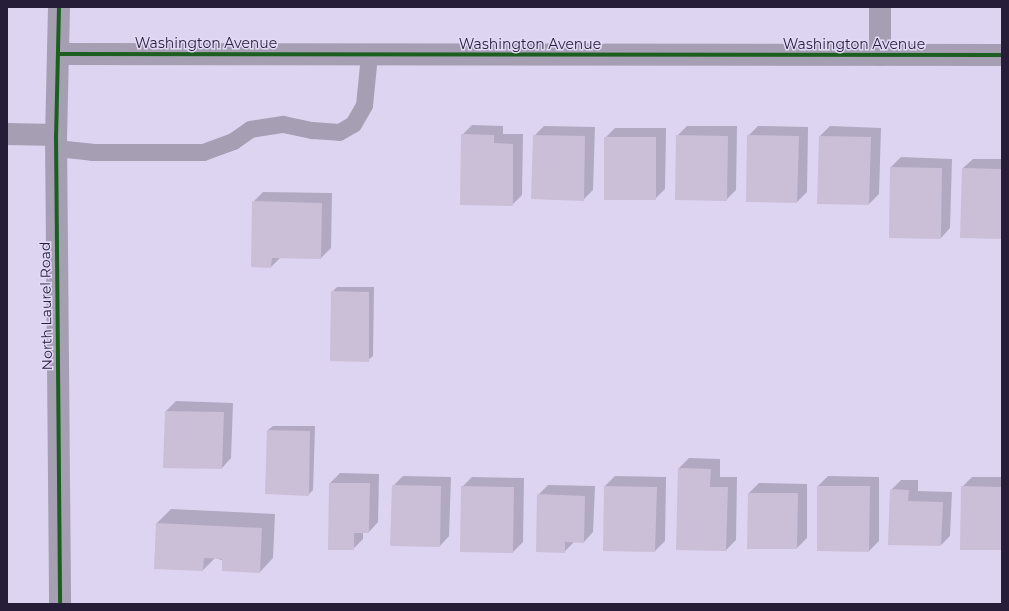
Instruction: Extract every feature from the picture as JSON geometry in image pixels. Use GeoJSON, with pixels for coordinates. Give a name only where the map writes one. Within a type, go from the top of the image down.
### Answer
{"type":"FeatureCollection","features":[{"type":"Feature","properties":{"kind":"street","name":"North Laurel Road"},"geometry":{"type":"LineString","coordinates":[[59,7],[56,141],[60,604]]}},
{"type":"Feature","properties":{"kind":"street"},"geometry":{"type":"LineString","coordinates":[[880,7],[880,56]]}},
{"type":"Feature","properties":{"kind":"street","name":"Washington Avenue"},"geometry":{"type":"LineString","coordinates":[[58,54],[1002,55]]}},
{"type":"Feature","properties":{"kind":"street"},"geometry":{"type":"LineString","coordinates":[[7,134],[56,141]]}},
{"type":"Feature","properties":{"kind":"lane"},"geometry":{"type":"LineString","coordinates":[[56,141],[92,152],[203,152],[233,141],[250,129],[276,125],[339,132],[353,124],[364,105],[368,55]]}},
{"type":"Feature","properties":{"kind":"building"},"geometry":{"type":"Polygon","coordinates":[[[461,134],[494,135],[494,143],[513,144],[513,206],[460,205],[461,134]]]}},
{"type":"Feature","properties":{"kind":"building"},"geometry":{"type":"Polygon","coordinates":[[[533,135],[585,136],[584,201],[531,199],[533,135]]]}},
{"type":"Feature","properties":{"kind":"building"},"geometry":{"type":"Polygon","coordinates":[[[676,135],[728,136],[727,201],[675,200],[676,135]]]}},
{"type":"Feature","properties":{"kind":"building"},"geometry":{"type":"Polygon","coordinates":[[[747,135],[799,136],[797,203],[746,202],[747,135]]]}},
{"type":"Feature","properties":{"kind":"building"},"geometry":{"type":"Polygon","coordinates":[[[819,136],[871,137],[869,205],[817,204],[819,136]]]}},
{"type":"Feature","properties":{"kind":"building"},"geometry":{"type":"Polygon","coordinates":[[[604,137],[656,137],[656,200],[604,200],[604,137]]]}},
{"type":"Feature","properties":{"kind":"building"},"geometry":{"type":"Polygon","coordinates":[[[890,167],[942,168],[941,239],[889,238],[890,167]]]}},
{"type":"Feature","properties":{"kind":"building"},"geometry":{"type":"Polygon","coordinates":[[[962,168],[1002,169],[1002,239],[960,238],[962,168]]]}},
{"type":"Feature","properties":{"kind":"building"},"geometry":{"type":"Polygon","coordinates":[[[252,201],[322,203],[321,259],[272,258],[271,268],[251,267],[252,201]]]}},
{"type":"Feature","properties":{"kind":"building"},"geometry":{"type":"Polygon","coordinates":[[[331,291],[369,292],[369,362],[330,361],[331,291]]]}},
{"type":"Feature","properties":{"kind":"building"},"geometry":{"type":"Polygon","coordinates":[[[165,411],[224,412],[222,469],[163,468],[165,411]]]}},
{"type":"Feature","properties":{"kind":"building"},"geometry":{"type":"Polygon","coordinates":[[[267,430],[310,431],[309,496],[265,494],[267,430]]]}},
{"type":"Feature","properties":{"kind":"building"},"geometry":{"type":"Polygon","coordinates":[[[678,468],[711,469],[710,487],[728,487],[726,551],[676,550],[678,468]]]}},
{"type":"Feature","properties":{"kind":"building"},"geometry":{"type":"Polygon","coordinates":[[[329,483],[370,483],[369,533],[354,533],[354,550],[328,550],[329,483]]]}},
{"type":"Feature","properties":{"kind":"building"},"geometry":{"type":"Polygon","coordinates":[[[392,485],[441,486],[440,547],[390,546],[392,485]]]}},
{"type":"Feature","properties":{"kind":"building"},"geometry":{"type":"Polygon","coordinates":[[[461,486],[514,487],[513,553],[460,552],[461,486]]]}},
{"type":"Feature","properties":{"kind":"building"},"geometry":{"type":"Polygon","coordinates":[[[604,486],[657,487],[655,552],[603,551],[604,486]]]}},
{"type":"Feature","properties":{"kind":"building"},"geometry":{"type":"Polygon","coordinates":[[[817,486],[870,486],[869,552],[817,551],[817,486]]]}},
{"type":"Feature","properties":{"kind":"building"},"geometry":{"type":"Polygon","coordinates":[[[961,486],[1002,487],[1002,550],[960,550],[961,486]]]}},
{"type":"Feature","properties":{"kind":"building"},"geometry":{"type":"Polygon","coordinates":[[[890,489],[909,490],[908,501],[943,502],[941,546],[888,545],[890,489]]]}},
{"type":"Feature","properties":{"kind":"building"},"geometry":{"type":"Polygon","coordinates":[[[748,493],[798,493],[797,549],[747,549],[748,493]]]}},
{"type":"Feature","properties":{"kind":"building"},"geometry":{"type":"Polygon","coordinates":[[[537,494],[585,496],[584,543],[565,542],[565,553],[536,552],[537,494]]]}},
{"type":"Feature","properties":{"kind":"building"},"geometry":{"type":"Polygon","coordinates":[[[156,523],[262,528],[260,573],[222,571],[222,559],[204,558],[203,571],[154,569],[156,523]]]}},
{"type":"Feature","properties":{"kind":"cycle path"},"geometry":{"type":"LineString","coordinates":[[59,7],[56,135],[60,604]]}},
{"type":"Feature","properties":{"kind":"cycle path"},"geometry":{"type":"LineString","coordinates":[[58,54],[1002,55]]}}]}
